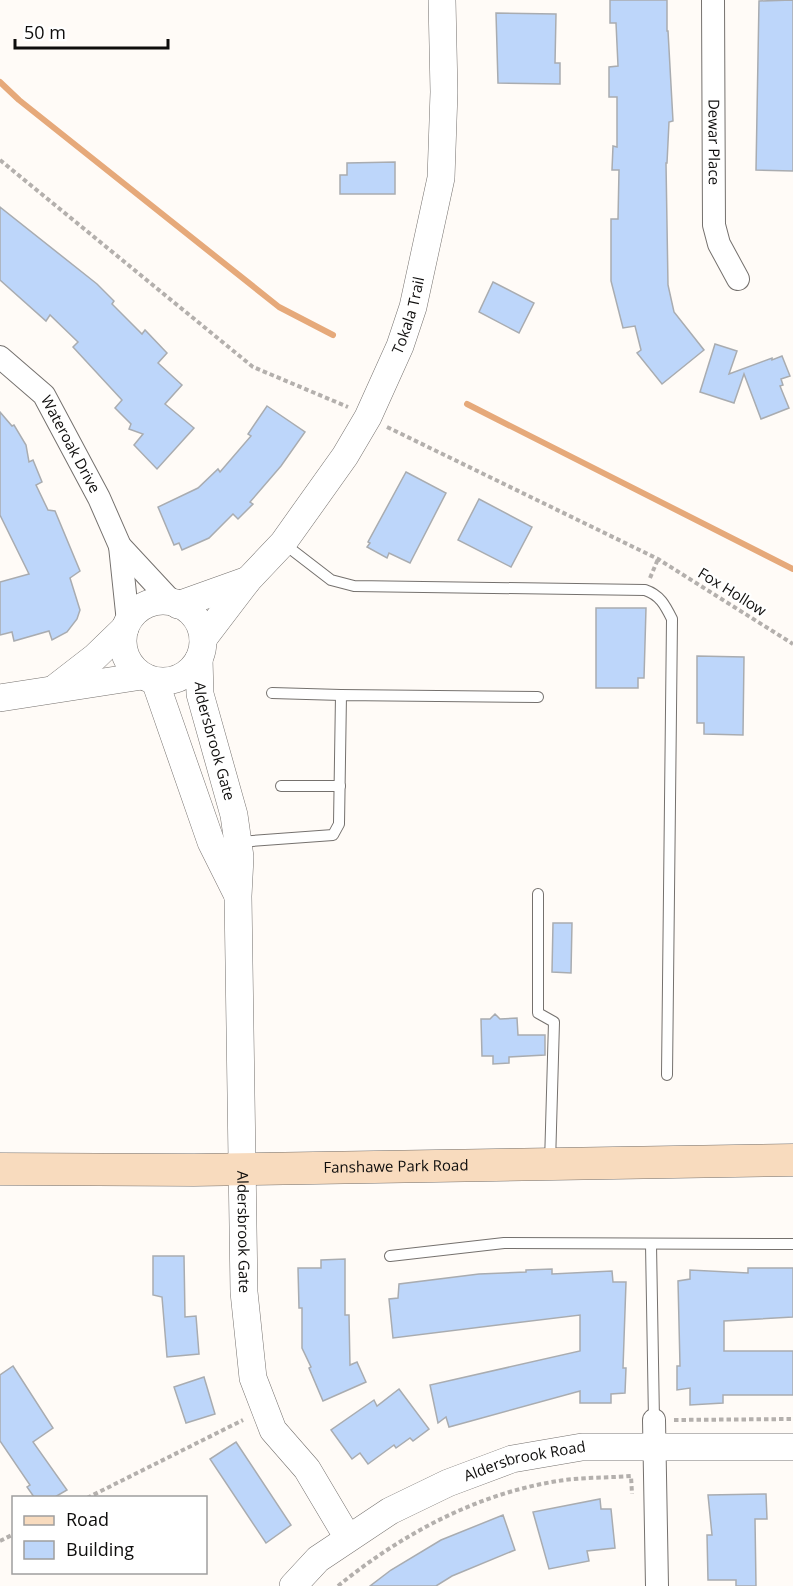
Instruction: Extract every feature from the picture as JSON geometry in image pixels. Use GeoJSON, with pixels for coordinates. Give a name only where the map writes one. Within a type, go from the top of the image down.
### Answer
{"type":"FeatureCollection","features":[{"type":"Feature","properties":{"kind":"main road","name":"Fanshawe Park Road"},"geometry":{"type":"LineString","coordinates":[[0,1169],[242,1169],[793,1160]]}},
{"type":"Feature","properties":{"kind":"street","name":"Dewar Place"},"geometry":{"type":"LineString","coordinates":[[713,0],[714,225],[719,244],[738,279]]}},
{"type":"Feature","properties":{"kind":"street","name":"Tokala Trail"},"geometry":{"type":"LineString","coordinates":[[201,649],[248,580],[283,543],[345,456],[368,417],[400,346],[413,307],[441,178],[444,2]]}},
{"type":"Feature","properties":{"kind":"street","name":"Wateroak Drive"},"geometry":{"type":"LineString","coordinates":[[0,357],[44,394],[99,498],[120,546],[126,625]]}},
{"type":"Feature","properties":{"kind":"street","name":"Wateroak Drive"},"geometry":{"type":"LineString","coordinates":[[120,546],[175,603]]}},
{"type":"Feature","properties":{"kind":"street","name":"Tokala Trail"},"geometry":{"type":"LineString","coordinates":[[175,603],[248,580]]}},
{"type":"Feature","properties":{"kind":"street"},"geometry":{"type":"LineString","coordinates":[[0,698],[54,689],[149,679],[168,681],[181,678],[192,670],[201,649],[196,619],[189,611],[175,603],[162,601],[142,607],[95,657],[54,689]]}},
{"type":"Feature","properties":{"kind":"street"},"geometry":{"type":"LineString","coordinates":[[126,625],[122,642],[125,656],[132,667],[149,679]]}},
{"type":"Feature","properties":{"kind":"street","name":"Aldersbrook Gate"},"geometry":{"type":"LineString","coordinates":[[201,649],[200,694],[234,815],[240,857],[238,896],[244,1292],[253,1378],[273,1430],[307,1469],[348,1538]]}},
{"type":"Feature","properties":{"kind":"street","name":"Aldersbrook Gate"},"geometry":{"type":"LineString","coordinates":[[149,679],[211,842],[238,896]]}},
{"type":"Feature","properties":{"kind":"street"},"geometry":{"type":"LineString","coordinates":[[654,1420],[657,1586]]}},
{"type":"Feature","properties":{"kind":"street","name":"Aldersbrook Road"},"geometry":{"type":"LineString","coordinates":[[293,1586],[318,1559],[390,1511],[438,1488],[512,1459],[582,1447],[793,1447]]}},
{"type":"Feature","properties":{"kind":"lane"},"geometry":{"type":"LineString","coordinates":[[283,543],[331,580],[354,586],[645,590],[654,593],[664,603],[672,619],[667,1075]]}},
{"type":"Feature","properties":{"kind":"lane"},"geometry":{"type":"LineString","coordinates":[[272,693],[537,697]]}},
{"type":"Feature","properties":{"kind":"lane"},"geometry":{"type":"LineString","coordinates":[[238,842],[333,836],[339,824],[341,695]]}},
{"type":"Feature","properties":{"kind":"lane"},"geometry":{"type":"LineString","coordinates":[[281,786],[340,786]]}},
{"type":"Feature","properties":{"kind":"lane"},"geometry":{"type":"LineString","coordinates":[[538,894],[538,1013],[554,1022],[550,1163]]}},
{"type":"Feature","properties":{"kind":"lane"},"geometry":{"type":"LineString","coordinates":[[390,1256],[504,1243],[793,1244]]}},
{"type":"Feature","properties":{"kind":"lane"},"geometry":{"type":"LineString","coordinates":[[651,1244],[654,1420]]}},
{"type":"Feature","properties":{"kind":"path","name":"Fox Hollow"},"geometry":{"type":"LineString","coordinates":[[0,160],[253,368],[368,417],[658,559],[793,645]]}},
{"type":"Feature","properties":{"kind":"path"},"geometry":{"type":"LineString","coordinates":[[654,1420],[793,1419]]}},
{"type":"Feature","properties":{"kind":"path"},"geometry":{"type":"LineString","coordinates":[[89,1496],[243,1420]]}},
{"type":"Feature","properties":{"kind":"path"},"geometry":{"type":"LineString","coordinates":[[338,1586],[371,1559],[406,1537],[443,1517],[478,1502],[519,1489],[560,1480],[631,1476]]}},
{"type":"Feature","properties":{"kind":"building"},"geometry":{"type":"Polygon","coordinates":[[[610,0],[667,0],[673,121],[669,122],[666,163],[668,285],[674,312],[704,350],[662,384],[637,353],[641,350],[635,326],[623,328],[611,281],[611,219],[618,219],[619,170],[612,170],[613,146],[617,147],[617,97],[609,97],[609,67],[618,66],[616,23],[610,23],[610,0]]]}},
{"type":"Feature","properties":{"kind":"building"},"geometry":{"type":"Polygon","coordinates":[[[793,0],[793,171],[756,170],[759,1],[793,0]]]}},
{"type":"Feature","properties":{"kind":"building"},"geometry":{"type":"Polygon","coordinates":[[[496,13],[556,14],[555,63],[560,63],[560,84],[498,83],[496,13]]]}},
{"type":"Feature","properties":{"kind":"building"},"geometry":{"type":"Polygon","coordinates":[[[395,162],[395,194],[340,194],[340,175],[347,175],[347,163],[395,162]]]}},
{"type":"Feature","properties":{"kind":"building"},"geometry":{"type":"Polygon","coordinates":[[[0,207],[97,284],[114,301],[112,304],[142,334],[145,330],[167,353],[158,363],[182,385],[165,404],[194,428],[157,469],[134,445],[143,434],[129,429],[131,424],[115,408],[122,400],[73,347],[78,342],[50,315],[46,321],[0,280],[0,207]]]}},
{"type":"Feature","properties":{"kind":"building"},"geometry":{"type":"Polygon","coordinates":[[[493,282],[534,303],[519,333],[479,312],[493,282]]]}},
{"type":"Feature","properties":{"kind":"building"},"geometry":{"type":"Polygon","coordinates":[[[715,344],[737,351],[729,374],[782,356],[790,376],[781,379],[783,385],[780,386],[789,408],[761,419],[744,374],[734,403],[700,392],[715,344]]]}},
{"type":"Feature","properties":{"kind":"building"},"geometry":{"type":"Polygon","coordinates":[[[267,406],[305,432],[281,466],[250,502],[253,504],[238,519],[233,514],[209,538],[182,550],[179,543],[174,545],[158,507],[198,488],[218,469],[220,472],[251,436],[248,434],[267,406]]]}},
{"type":"Feature","properties":{"kind":"building"},"geometry":{"type":"Polygon","coordinates":[[[0,412],[12,426],[14,425],[26,445],[29,462],[33,460],[42,482],[36,485],[48,510],[55,511],[80,571],[70,578],[80,610],[77,619],[67,632],[52,640],[49,631],[14,641],[12,632],[0,635],[0,582],[29,574],[0,515],[0,412]]]}},
{"type":"Feature","properties":{"kind":"building"},"geometry":{"type":"Polygon","coordinates":[[[406,472],[446,493],[410,563],[389,553],[387,558],[367,547],[406,472]]]}},
{"type":"Feature","properties":{"kind":"building"},"geometry":{"type":"Polygon","coordinates":[[[479,499],[532,527],[511,567],[458,540],[479,499]]]}},
{"type":"Feature","properties":{"kind":"building"},"geometry":{"type":"Polygon","coordinates":[[[596,608],[646,608],[644,678],[638,678],[638,688],[596,688],[596,608]]]}},
{"type":"Feature","properties":{"kind":"building"},"geometry":{"type":"Polygon","coordinates":[[[697,656],[744,657],[743,735],[704,734],[704,723],[697,723],[697,656]]]}},
{"type":"Feature","properties":{"kind":"building"},"geometry":{"type":"Polygon","coordinates":[[[553,923],[572,923],[571,973],[552,972],[553,923]]]}},
{"type":"Feature","properties":{"kind":"building"},"geometry":{"type":"Polygon","coordinates":[[[495,1014],[500,1019],[517,1018],[518,1035],[545,1035],[545,1055],[509,1057],[509,1063],[493,1064],[493,1056],[482,1056],[481,1019],[490,1019],[495,1014]]]}},
{"type":"Feature","properties":{"kind":"building"},"geometry":{"type":"Polygon","coordinates":[[[153,1256],[184,1256],[185,1317],[196,1316],[199,1354],[167,1357],[162,1297],[153,1295],[153,1256]]]}},
{"type":"Feature","properties":{"kind":"building"},"geometry":{"type":"Polygon","coordinates":[[[345,1259],[345,1315],[349,1315],[350,1365],[357,1362],[366,1382],[323,1401],[302,1348],[302,1308],[299,1308],[298,1268],[321,1268],[321,1260],[345,1259]]]}},
{"type":"Feature","properties":{"kind":"building"},"geometry":{"type":"Polygon","coordinates":[[[748,1268],[793,1268],[793,1317],[724,1321],[724,1351],[793,1351],[793,1395],[723,1395],[723,1403],[690,1405],[690,1388],[677,1390],[677,1366],[680,1366],[678,1281],[690,1279],[690,1270],[748,1273],[748,1268]]]}},
{"type":"Feature","properties":{"kind":"building"},"geometry":{"type":"Polygon","coordinates":[[[552,1269],[552,1274],[612,1271],[613,1282],[626,1282],[623,1368],[626,1368],[625,1393],[611,1394],[611,1403],[580,1403],[580,1391],[449,1427],[446,1417],[438,1423],[430,1385],[580,1351],[580,1315],[393,1338],[389,1299],[398,1298],[399,1284],[479,1274],[552,1269]]]}},
{"type":"Feature","properties":{"kind":"building"},"geometry":{"type":"Polygon","coordinates":[[[13,1366],[53,1428],[33,1442],[67,1490],[57,1496],[33,1496],[27,1487],[30,1485],[0,1441],[0,1375],[13,1366]]]}},
{"type":"Feature","properties":{"kind":"building"},"geometry":{"type":"Polygon","coordinates":[[[204,1377],[215,1414],[186,1423],[174,1387],[204,1377]]]}},
{"type":"Feature","properties":{"kind":"building"},"geometry":{"type":"Polygon","coordinates":[[[399,1389],[429,1429],[413,1441],[410,1438],[396,1448],[394,1445],[368,1464],[360,1453],[352,1459],[331,1430],[374,1400],[377,1406],[399,1389]]]}},
{"type":"Feature","properties":{"kind":"building"},"geometry":{"type":"Polygon","coordinates":[[[236,1442],[291,1525],[266,1543],[210,1459],[236,1442]]]}},
{"type":"Feature","properties":{"kind":"building"},"geometry":{"type":"Polygon","coordinates":[[[766,1494],[767,1519],[755,1519],[756,1586],[736,1586],[736,1580],[708,1580],[707,1535],[712,1535],[708,1495],[766,1494]]]}},
{"type":"Feature","properties":{"kind":"building"},"geometry":{"type":"Polygon","coordinates":[[[600,1499],[601,1509],[611,1509],[615,1548],[587,1551],[589,1561],[549,1569],[533,1512],[600,1499]]]}},
{"type":"Feature","properties":{"kind":"building"},"geometry":{"type":"Polygon","coordinates":[[[503,1515],[515,1550],[452,1576],[436,1586],[370,1586],[391,1570],[441,1540],[503,1515]]]}},
{"type":"Feature","properties":{"kind":"waterway"},"geometry":{"type":"LineString","coordinates":[[0,82],[19,100],[279,307],[333,335]]}},
{"type":"Feature","properties":{"kind":"waterway"},"geometry":{"type":"LineString","coordinates":[[467,404],[793,569]]}}]}
